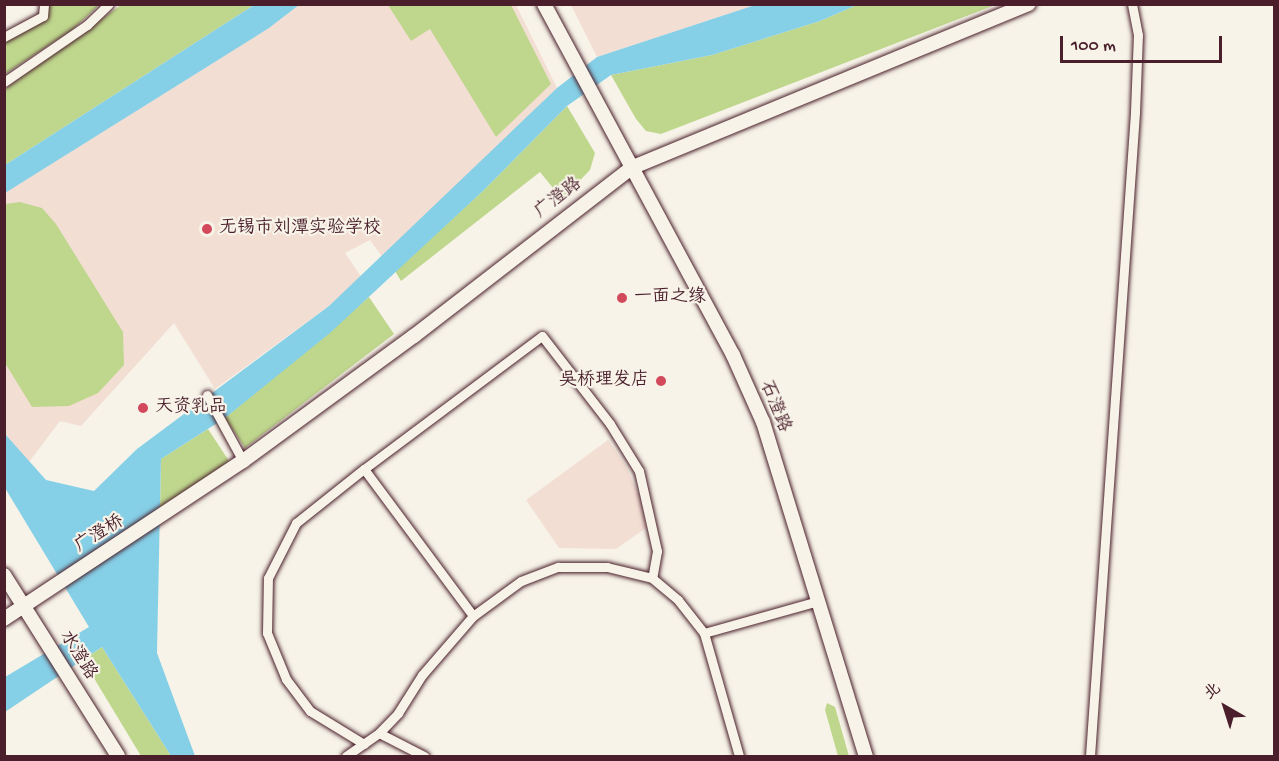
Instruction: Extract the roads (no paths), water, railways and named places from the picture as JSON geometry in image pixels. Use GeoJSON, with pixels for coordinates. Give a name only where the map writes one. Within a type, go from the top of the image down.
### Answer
{"type":"FeatureCollection","features":[{"type":"Feature","properties":{"kind":"street"},"geometry":{"type":"LineString","coordinates":[[4,37],[43,16],[44,4]]}},
{"type":"Feature","properties":{"kind":"street"},"geometry":{"type":"LineString","coordinates":[[4,82],[87,25],[109,4]]}},
{"type":"Feature","properties":{"kind":"street","name":"石澄路"},"geometry":{"type":"LineString","coordinates":[[544,4],[733,355],[763,422],[866,756]]}},
{"type":"Feature","properties":{"kind":"street","name":"广澄路"},"geometry":{"type":"LineString","coordinates":[[164,516],[414,336],[633,167],[1029,4]]}},
{"type":"Feature","properties":{"kind":"street"},"geometry":{"type":"LineString","coordinates":[[1090,756],[1135,112],[1138,35],[1132,4]]}},
{"type":"Feature","properties":{"kind":"street"},"geometry":{"type":"LineString","coordinates":[[364,744],[310,711],[286,679],[267,633],[268,578],[296,523],[364,469],[542,336],[610,424],[639,471],[657,551],[652,578]]}},
{"type":"Feature","properties":{"kind":"street"},"geometry":{"type":"LineString","coordinates":[[207,395],[230,442],[243,461]]}},
{"type":"Feature","properties":{"kind":"street"},"geometry":{"type":"LineString","coordinates":[[364,469],[473,616]]}},
{"type":"Feature","properties":{"kind":"street","name":"广澄桥"},"geometry":{"type":"LineString","coordinates":[[4,619],[164,516]]}},
{"type":"Feature","properties":{"kind":"street"},"geometry":{"type":"LineString","coordinates":[[346,756],[379,733],[473,616],[521,581],[558,567],[607,567],[652,578],[678,600],[704,633],[739,756]]}},
{"type":"Feature","properties":{"kind":"street","name":"水澄路"},"geometry":{"type":"LineString","coordinates":[[4,575],[118,756]]}},
{"type":"Feature","properties":{"kind":"street"},"geometry":{"type":"LineString","coordinates":[[704,633],[818,601]]}},
{"type":"Feature","properties":{"kind":"street"},"geometry":{"type":"LineString","coordinates":[[379,733],[424,756]]}},
{"type":"Feature","properties":{"kind":"water"},"geometry":{"type":"Polygon","coordinates":[[[254,5],[299,5],[269,28],[5,193],[5,165],[254,5]]]}},
{"type":"Feature","properties":{"kind":"water"},"geometry":{"type":"Polygon","coordinates":[[[755,5],[857,5],[820,21],[712,55],[611,75],[567,106],[484,190],[330,333],[225,418],[161,459],[157,653],[195,756],[171,756],[102,647],[5,712],[5,677],[89,627],[5,488],[5,434],[46,480],[94,491],[137,449],[329,306],[557,88],[597,57],[755,5]]]}},
{"type":"Feature","properties":{"kind":"place","name":"无锡市刘潭实验学校"},"geometry":{"type":"Point","coordinates":[207,229]}},
{"type":"Feature","properties":{"kind":"place","name":"一面之缘"},"geometry":{"type":"Point","coordinates":[622,298]}},
{"type":"Feature","properties":{"kind":"place","name":"吴桥理发店"},"geometry":{"type":"Point","coordinates":[661,381]}},
{"type":"Feature","properties":{"kind":"place","name":"天资乳品"},"geometry":{"type":"Point","coordinates":[143,408]}}]}
